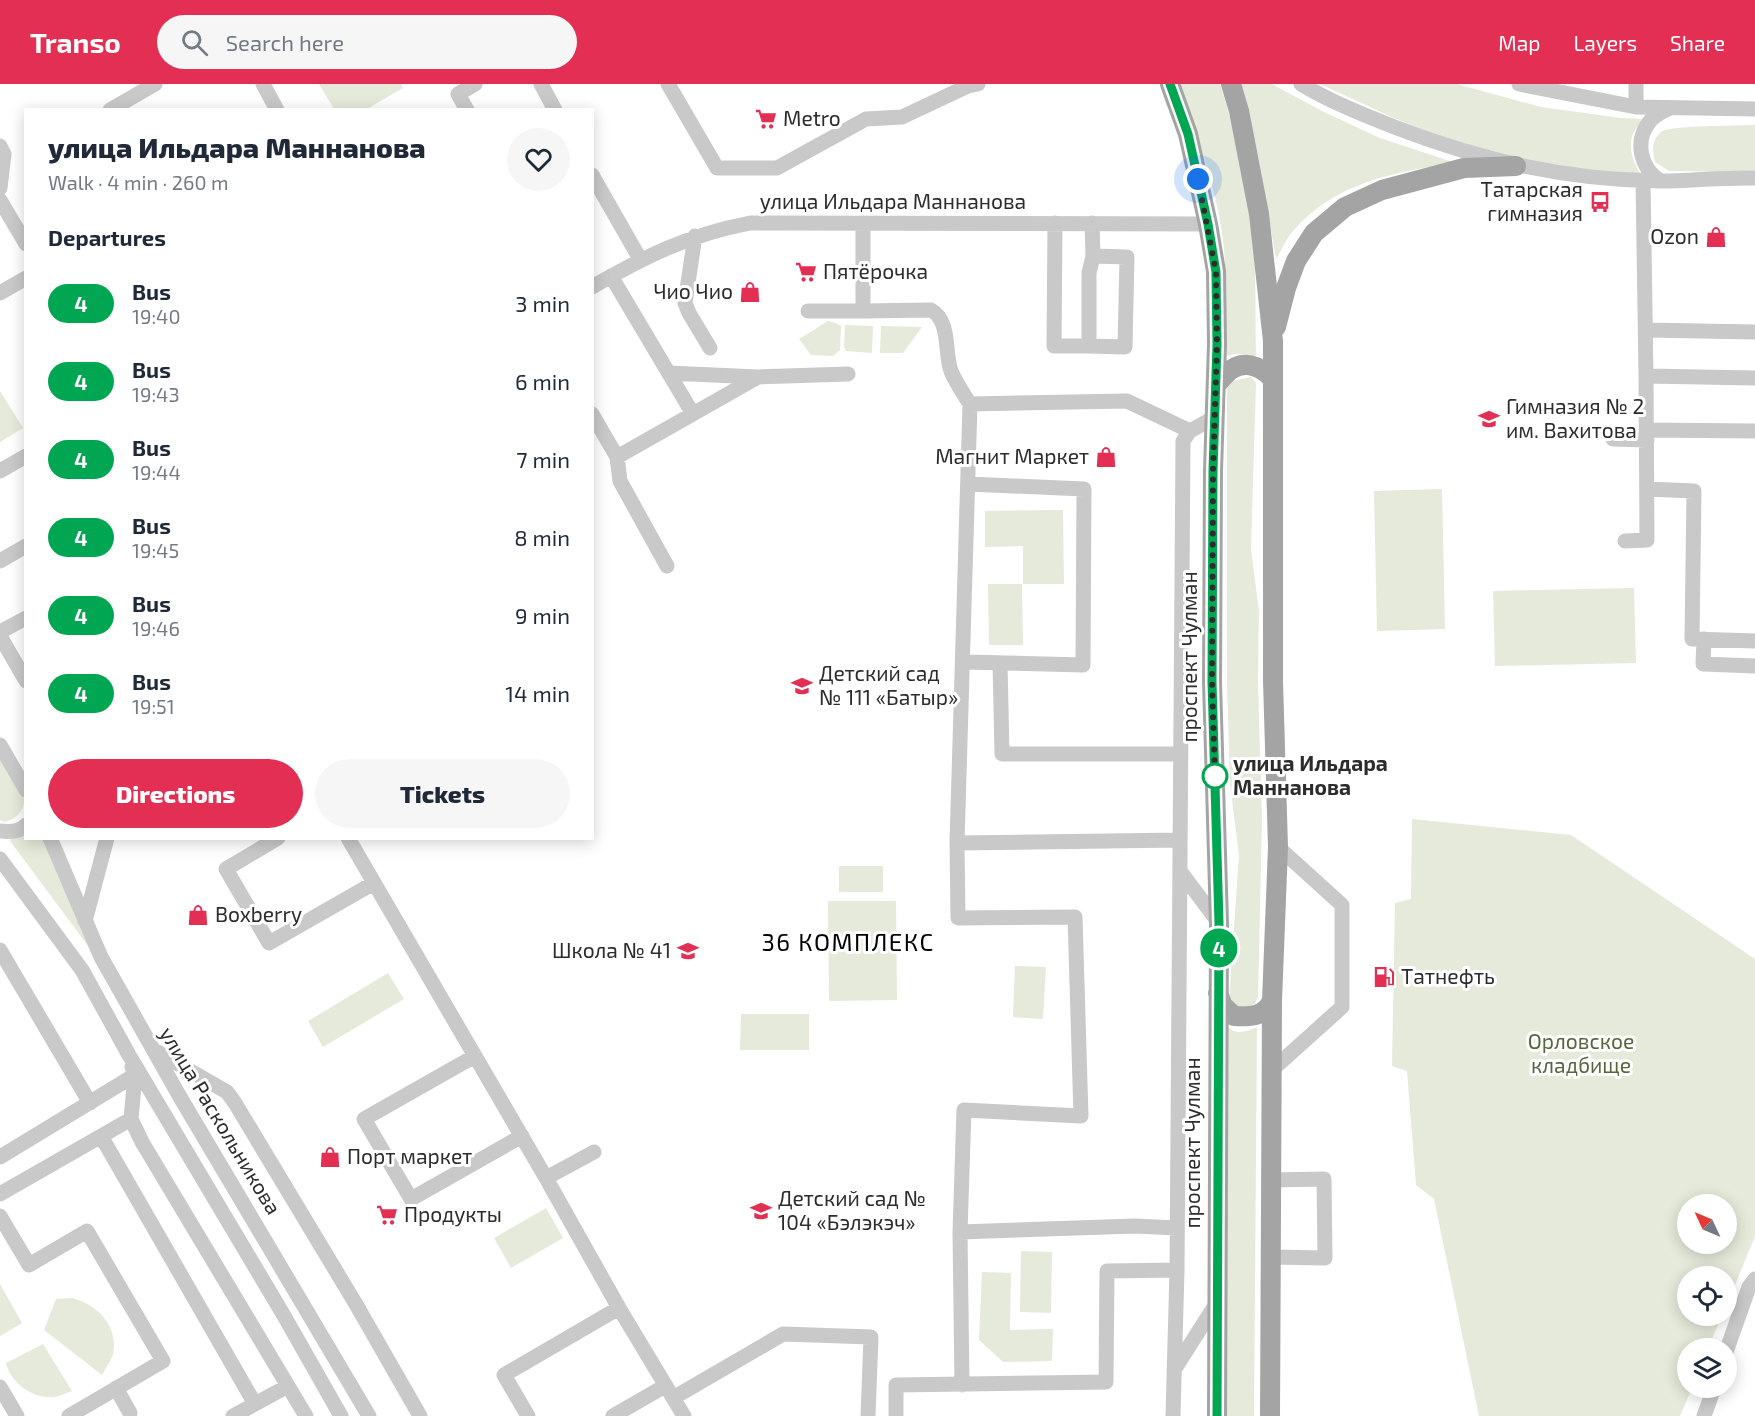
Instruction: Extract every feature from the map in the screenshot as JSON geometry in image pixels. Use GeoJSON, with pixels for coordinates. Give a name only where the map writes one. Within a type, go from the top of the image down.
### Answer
{"type":"FeatureCollection","features":[{"type":"Feature","properties":{"kind":"main road","name":"проспект Чулман"},"geometry":{"type":"LineString","coordinates":[[1170,84],[1188,134],[1216,272],[1212,682],[1219,923],[1217,1416]]}},
{"type":"Feature","properties":{"kind":"main road"},"geometry":{"type":"LineString","coordinates":[[1231,84],[1259,214],[1273,341],[1273,681],[1278,848],[1272,1001],[1270,1416]]}},
{"type":"Feature","properties":{"kind":"main road"},"geometry":{"type":"LineString","coordinates":[[1273,341],[1286,288],[1296,261],[1314,233],[1345,207],[1382,190],[1464,168],[1516,166]]}},
{"type":"Feature","properties":{"kind":"main road"},"geometry":{"type":"LineString","coordinates":[[1216,385],[1234,367],[1247,365],[1268,373],[1273,380]]}},
{"type":"Feature","properties":{"kind":"main road"},"geometry":{"type":"LineString","coordinates":[[1218,993],[1223,1006],[1234,1016],[1259,1015],[1269,1008],[1272,1001]]}},
{"type":"Feature","properties":{"kind":"street"},"geometry":{"type":"LineString","coordinates":[[113,108],[155,84]]}},
{"type":"Feature","properties":{"kind":"street"},"geometry":{"type":"LineString","coordinates":[[263,84],[276,108]]}},
{"type":"Feature","properties":{"kind":"street"},"geometry":{"type":"LineString","coordinates":[[466,108],[459,94],[475,84]]}},
{"type":"Feature","properties":{"kind":"street"},"geometry":{"type":"LineString","coordinates":[[541,84],[554,108]]}},
{"type":"Feature","properties":{"kind":"street"},"geometry":{"type":"LineString","coordinates":[[668,84],[717,168],[777,168],[866,119],[902,117],[968,86],[978,84]]}},
{"type":"Feature","properties":{"kind":"street"},"geometry":{"type":"LineString","coordinates":[[1301,84],[1356,112],[1404,131],[1516,166],[1565,175],[1660,181],[1755,178]]}},
{"type":"Feature","properties":{"kind":"street"},"geometry":{"type":"LineString","coordinates":[[1519,84],[1636,107],[1755,110]]}},
{"type":"Feature","properties":{"kind":"street"},"geometry":{"type":"LineString","coordinates":[[1636,84],[1636,107]]}},
{"type":"Feature","properties":{"kind":"street"},"geometry":{"type":"LineString","coordinates":[[1660,181],[1646,169],[1641,148],[1645,130],[1650,122],[1670,108]]}},
{"type":"Feature","properties":{"kind":"street"},"geometry":{"type":"LineString","coordinates":[[0,146],[4,154],[0,188]]}},
{"type":"Feature","properties":{"kind":"street"},"geometry":{"type":"LineString","coordinates":[[594,178],[640,259]]}},
{"type":"Feature","properties":{"kind":"street"},"geometry":{"type":"LineString","coordinates":[[1625,541],[1647,540],[1643,180]]}},
{"type":"Feature","properties":{"kind":"street"},"geometry":{"type":"LineString","coordinates":[[0,200],[24,241]]}},
{"type":"Feature","properties":{"kind":"street","name":"улица Ильдара Маннанова"},"geometry":{"type":"LineString","coordinates":[[594,286],[640,259],[695,236],[750,223],[1208,224]]}},
{"type":"Feature","properties":{"kind":"street"},"geometry":{"type":"LineString","coordinates":[[862,223],[863,311]]}},
{"type":"Feature","properties":{"kind":"street"},"geometry":{"type":"LineString","coordinates":[[1055,223],[1054,346],[1125,347],[1126,257],[1093,256]]}},
{"type":"Feature","properties":{"kind":"street"},"geometry":{"type":"LineString","coordinates":[[1089,346],[1092,224]]}},
{"type":"Feature","properties":{"kind":"street"},"geometry":{"type":"LineString","coordinates":[[695,236],[686,303],[689,313],[710,348]]}},
{"type":"Feature","properties":{"kind":"street"},"geometry":{"type":"LineString","coordinates":[[611,276],[693,414]]}},
{"type":"Feature","properties":{"kind":"street"},"geometry":{"type":"LineString","coordinates":[[0,293],[24,279]]}},
{"type":"Feature","properties":{"kind":"street"},"geometry":{"type":"LineString","coordinates":[[808,311],[931,310],[943,326],[950,368],[970,404],[957,843],[958,918],[1075,917],[1081,1116],[964,1110],[960,1232],[962,1385]]}},
{"type":"Feature","properties":{"kind":"street"},"geometry":{"type":"LineString","coordinates":[[1646,330],[1755,332]]}},
{"type":"Feature","properties":{"kind":"street"},"geometry":{"type":"LineString","coordinates":[[669,373],[758,377],[848,374]]}},
{"type":"Feature","properties":{"kind":"street"},"geometry":{"type":"LineString","coordinates":[[1646,376],[1755,378]]}},
{"type":"Feature","properties":{"kind":"street"},"geometry":{"type":"LineString","coordinates":[[617,457],[758,377]]}},
{"type":"Feature","properties":{"kind":"street"},"geometry":{"type":"LineString","coordinates":[[970,404],[1127,401],[1190,431]]}},
{"type":"Feature","properties":{"kind":"street"},"geometry":{"type":"LineString","coordinates":[[594,417],[617,457],[620,481],[667,566]]}},
{"type":"Feature","properties":{"kind":"street"},"geometry":{"type":"LineString","coordinates":[[1173,1416],[1177,1270],[1184,441],[1190,431],[1215,417]]}},
{"type":"Feature","properties":{"kind":"street"},"geometry":{"type":"LineString","coordinates":[[1613,439],[1647,435],[1755,431]]}},
{"type":"Feature","properties":{"kind":"street"},"geometry":{"type":"LineString","coordinates":[[0,471],[24,457]]}},
{"type":"Feature","properties":{"kind":"street"},"geometry":{"type":"LineString","coordinates":[[964,662],[1083,665],[1084,489],[968,484]]}},
{"type":"Feature","properties":{"kind":"street"},"geometry":{"type":"LineString","coordinates":[[1647,489],[1694,491],[1692,639],[1755,641]]}},
{"type":"Feature","properties":{"kind":"street"},"geometry":{"type":"LineString","coordinates":[[0,561],[24,547]]}},
{"type":"Feature","properties":{"kind":"street"},"geometry":{"type":"LineString","coordinates":[[24,619],[0,634],[24,677]]}},
{"type":"Feature","properties":{"kind":"street"},"geometry":{"type":"LineString","coordinates":[[1704,639],[1703,664],[1755,666]]}},
{"type":"Feature","properties":{"kind":"street"},"geometry":{"type":"LineString","coordinates":[[1000,663],[1002,754],[1181,754]]}},
{"type":"Feature","properties":{"kind":"street"},"geometry":{"type":"LineString","coordinates":[[0,745],[24,787]]}},
{"type":"Feature","properties":{"kind":"street"},"geometry":{"type":"LineString","coordinates":[[0,831],[8,832],[24,827]]}},
{"type":"Feature","properties":{"kind":"street","name":"улица Раскольникова"},"geometry":{"type":"LineString","coordinates":[[51,840],[100,957],[369,1416]]}},
{"type":"Feature","properties":{"kind":"street"},"geometry":{"type":"LineString","coordinates":[[85,921],[106,840]]}},
{"type":"Feature","properties":{"kind":"street"},"geometry":{"type":"LineString","coordinates":[[275,840],[226,869],[269,943],[374,883]]}},
{"type":"Feature","properties":{"kind":"street"},"geometry":{"type":"LineString","coordinates":[[349,840],[522,1136],[619,1308],[684,1416]]}},
{"type":"Feature","properties":{"kind":"street"},"geometry":{"type":"LineString","coordinates":[[957,843],[1180,840]]}},
{"type":"Feature","properties":{"kind":"street"},"geometry":{"type":"LineString","coordinates":[[1272,1071],[1342,1007],[1342,905],[1278,848]]}},
{"type":"Feature","properties":{"kind":"street"},"geometry":{"type":"LineString","coordinates":[[0,860],[82,970],[129,1055],[341,1416]]}},
{"type":"Feature","properties":{"kind":"street"},"geometry":{"type":"LineString","coordinates":[[1180,871],[1219,923]]}},
{"type":"Feature","properties":{"kind":"street"},"geometry":{"type":"LineString","coordinates":[[0,950],[90,1102]]}},
{"type":"Feature","properties":{"kind":"street"},"geometry":{"type":"LineString","coordinates":[[152,1049],[227,1092],[352,1297],[420,1416]]}},
{"type":"Feature","properties":{"kind":"street"},"geometry":{"type":"LineString","coordinates":[[129,1055],[135,1075],[131,1119],[142,1143],[306,1416]]}},
{"type":"Feature","properties":{"kind":"street"},"geometry":{"type":"LineString","coordinates":[[475,1056],[364,1119],[411,1199],[522,1136]]}},
{"type":"Feature","properties":{"kind":"street"},"geometry":{"type":"LineString","coordinates":[[0,1157],[135,1075]]}},
{"type":"Feature","properties":{"kind":"street"},"geometry":{"type":"LineString","coordinates":[[0,1194],[131,1119]]}},
{"type":"Feature","properties":{"kind":"street"},"geometry":{"type":"LineString","coordinates":[[102,1136],[255,1404]]}},
{"type":"Feature","properties":{"kind":"street"},"geometry":{"type":"LineString","coordinates":[[546,1178],[594,1152]]}},
{"type":"Feature","properties":{"kind":"street"},"geometry":{"type":"LineString","coordinates":[[1270,1180],[1324,1179],[1325,1258],[1271,1257]]}},
{"type":"Feature","properties":{"kind":"street"},"geometry":{"type":"LineString","coordinates":[[0,1216],[29,1265],[87,1231],[163,1360],[69,1416]]}},
{"type":"Feature","properties":{"kind":"street"},"geometry":{"type":"LineString","coordinates":[[960,1232],[1135,1226],[1177,1228]]}},
{"type":"Feature","properties":{"kind":"street"},"geometry":{"type":"LineString","coordinates":[[896,1416],[896,1385],[1106,1382],[1107,1271],[1177,1270]]}},
{"type":"Feature","properties":{"kind":"street"},"geometry":{"type":"LineString","coordinates":[[1731,1338],[1749,1287],[1755,1280]]}},
{"type":"Feature","properties":{"kind":"street"},"geometry":{"type":"LineString","coordinates":[[1174,1370],[1216,1304]]}},
{"type":"Feature","properties":{"kind":"street"},"geometry":{"type":"LineString","coordinates":[[528,1416],[504,1375],[619,1308]]}},
{"type":"Feature","properties":{"kind":"street"},"geometry":{"type":"LineString","coordinates":[[613,1416],[669,1392],[783,1334],[871,1337],[868,1416]]}},
{"type":"Feature","properties":{"kind":"street"},"geometry":{"type":"LineString","coordinates":[[233,1416],[288,1386]]}},
{"type":"Feature","properties":{"kind":"street"},"geometry":{"type":"LineString","coordinates":[[0,1387],[17,1416]]}},
{"type":"Feature","properties":{"kind":"street"},"geometry":{"type":"LineString","coordinates":[[116,1388],[130,1413]]}},
{"type":"Feature","properties":{"kind":"street"},"geometry":{"type":"LineString","coordinates":[[1704,1416],[1710,1398]]}},
{"type":"Feature","properties":{"kind":"green space"},"geometry":{"type":"Polygon","coordinates":[[[319,84],[401,84],[403,88],[369,108],[333,108],[319,84]]]}},
{"type":"Feature","properties":{"kind":"green space"},"geometry":{"type":"Polygon","coordinates":[[[1179,84],[1220,84],[1230,117],[1246,186],[1253,237],[1256,359],[1238,354],[1221,358],[1225,276],[1221,227],[1206,164],[1179,84]]]}},
{"type":"Feature","properties":{"kind":"green space"},"geometry":{"type":"Polygon","coordinates":[[[1238,84],[1272,84],[1380,138],[1456,163],[1389,175],[1347,190],[1327,201],[1309,215],[1291,234],[1276,259],[1259,160],[1238,84]]]}},
{"type":"Feature","properties":{"kind":"green space"},"geometry":{"type":"Polygon","coordinates":[[[1320,84],[1457,84],[1541,107],[1643,119],[1645,121],[1634,131],[1631,145],[1633,159],[1640,173],[1614,174],[1481,153],[1394,118],[1320,84]]]}},
{"type":"Feature","properties":{"kind":"green space"},"geometry":{"type":"Polygon","coordinates":[[[1755,125],[1755,172],[1669,171],[1655,162],[1654,142],[1661,132],[1691,127],[1755,125]]]}},
{"type":"Feature","properties":{"kind":"green space"},"geometry":{"type":"Polygon","coordinates":[[[828,321],[841,326],[840,350],[833,356],[811,355],[799,339],[828,321]]]}},
{"type":"Feature","properties":{"kind":"green space"},"geometry":{"type":"Polygon","coordinates":[[[845,325],[873,326],[872,353],[846,351],[844,347],[845,325]]]}},
{"type":"Feature","properties":{"kind":"green space"},"geometry":{"type":"Polygon","coordinates":[[[881,326],[922,327],[903,353],[880,353],[881,326]]]}},
{"type":"Feature","properties":{"kind":"green space"},"geometry":{"type":"Polygon","coordinates":[[[1251,377],[1256,383],[1251,549],[1259,611],[1258,682],[1262,819],[1258,998],[1252,1007],[1238,1009],[1229,1000],[1239,855],[1230,784],[1227,683],[1227,388],[1233,381],[1251,377]]]}},
{"type":"Feature","properties":{"kind":"green space"},"geometry":{"type":"Polygon","coordinates":[[[0,391],[23,428],[0,442],[0,391]]]}},
{"type":"Feature","properties":{"kind":"green space"},"geometry":{"type":"Polygon","coordinates":[[[1442,489],[1445,629],[1377,631],[1374,491],[1442,489]]]}},
{"type":"Feature","properties":{"kind":"green space"},"geometry":{"type":"Polygon","coordinates":[[[1063,510],[1064,584],[1023,584],[1023,546],[985,547],[985,511],[1063,510]]]}},
{"type":"Feature","properties":{"kind":"green space"},"geometry":{"type":"Polygon","coordinates":[[[988,584],[1022,584],[1023,645],[989,645],[988,584]]]}},
{"type":"Feature","properties":{"kind":"green space"},"geometry":{"type":"Polygon","coordinates":[[[1634,588],[1636,663],[1495,666],[1493,591],[1634,588]]]}},
{"type":"Feature","properties":{"kind":"green space"},"geometry":{"type":"Polygon","coordinates":[[[0,753],[24,794],[24,804],[20,812],[17,816],[4,822],[0,820],[0,753]]]}},
{"type":"Feature","properties":{"kind":"green space","name":"Орловское кладбище"},"geometry":{"type":"Polygon","coordinates":[[[1412,819],[1571,835],[1755,959],[1755,1236],[1737,1280],[1737,1266],[1677,1266],[1677,1326],[1718,1326],[1712,1338],[1677,1338],[1677,1398],[1688,1398],[1680,1416],[1479,1416],[1434,1199],[1416,1185],[1407,1071],[1392,1066],[1395,903],[1411,899],[1412,819]]]}},
{"type":"Feature","properties":{"kind":"green space"},"geometry":{"type":"Polygon","coordinates":[[[24,835],[24,840],[47,840],[97,958],[10,841],[11,838],[24,835]]]}},
{"type":"Feature","properties":{"kind":"green space"},"geometry":{"type":"Polygon","coordinates":[[[839,866],[883,866],[883,892],[839,892],[839,866]]]}},
{"type":"Feature","properties":{"kind":"green space"},"geometry":{"type":"Polygon","coordinates":[[[828,901],[896,901],[897,1000],[829,1001],[828,901]]]}},
{"type":"Feature","properties":{"kind":"green space"},"geometry":{"type":"Polygon","coordinates":[[[1015,966],[1046,967],[1043,1019],[1013,1017],[1015,966]]]}},
{"type":"Feature","properties":{"kind":"green space"},"geometry":{"type":"Polygon","coordinates":[[[388,973],[404,999],[323,1047],[308,1021],[388,973]]]}},
{"type":"Feature","properties":{"kind":"green space"},"geometry":{"type":"Polygon","coordinates":[[[741,1014],[809,1014],[809,1050],[740,1050],[741,1014]]]}},
{"type":"Feature","properties":{"kind":"green space"},"geometry":{"type":"Polygon","coordinates":[[[1227,1025],[1237,1032],[1257,1027],[1254,1416],[1225,1416],[1227,1025]]]}},
{"type":"Feature","properties":{"kind":"green space"},"geometry":{"type":"Polygon","coordinates":[[[546,1208],[563,1238],[511,1268],[494,1238],[546,1208]]]}},
{"type":"Feature","properties":{"kind":"green space"},"geometry":{"type":"Polygon","coordinates":[[[1021,1251],[1052,1252],[1051,1313],[1020,1312],[1021,1251]]]}},
{"type":"Feature","properties":{"kind":"green space"},"geometry":{"type":"Polygon","coordinates":[[[982,1272],[1011,1273],[1010,1330],[1053,1329],[1052,1361],[1003,1362],[979,1340],[982,1272]]]}},
{"type":"Feature","properties":{"kind":"green space"},"geometry":{"type":"Polygon","coordinates":[[[0,1284],[22,1323],[0,1336],[0,1284]]]}},
{"type":"Feature","properties":{"kind":"green space"},"geometry":{"type":"Polygon","coordinates":[[[72,1298],[98,1311],[113,1334],[113,1354],[102,1375],[44,1330],[56,1299],[72,1298]]]}},
{"type":"Feature","properties":{"kind":"green space"},"geometry":{"type":"Polygon","coordinates":[[[43,1344],[72,1391],[46,1397],[30,1392],[13,1377],[6,1363],[43,1344]]]}},
{"type":"Feature","properties":{"kind":"bus line","name":"4"},"geometry":{"type":"LineString","coordinates":[[1170,84],[1188,134],[1216,272],[1212,682],[1219,923],[1217,1416]]}},
{"type":"Feature","properties":{"kind":"place","name":"Metro"},"geometry":{"type":"Point","coordinates":[766,119]}},
{"type":"Feature","properties":{"kind":"place","name":"Татарская гимназия"},"geometry":{"type":"Point","coordinates":[1600,202]}},
{"type":"Feature","properties":{"kind":"place","name":"Ozon"},"geometry":{"type":"Point","coordinates":[1716,237]}},
{"type":"Feature","properties":{"kind":"place","name":"Пятёрочка"},"geometry":{"type":"Point","coordinates":[806,272]}},
{"type":"Feature","properties":{"kind":"place","name":"Чио Чио"},"geometry":{"type":"Point","coordinates":[750,292]}},
{"type":"Feature","properties":{"kind":"place","name":"Гимназия № 2 им. Вахитова"},"geometry":{"type":"Point","coordinates":[1489,419]}},
{"type":"Feature","properties":{"kind":"place","name":"Магнит Маркет"},"geometry":{"type":"Point","coordinates":[1106,457]}},
{"type":"Feature","properties":{"kind":"place","name":"Детский сад № 111 «Батыр»"},"geometry":{"type":"Point","coordinates":[802,686]}},
{"type":"Feature","properties":{"kind":"place","name":"улица Ильдара Маннанова"},"geometry":{"type":"Point","coordinates":[1215,776]}},
{"type":"Feature","properties":{"kind":"place","name":"Boxberry"},"geometry":{"type":"Point","coordinates":[198,915]}},
{"type":"Feature","properties":{"kind":"place","name":"Школа № 41"},"geometry":{"type":"Point","coordinates":[688,951]}},
{"type":"Feature","properties":{"kind":"place","name":"Татнефть"},"geometry":{"type":"Point","coordinates":[1384,977]}},
{"type":"Feature","properties":{"kind":"place","name":"Порт маркет"},"geometry":{"type":"Point","coordinates":[330,1157]}},
{"type":"Feature","properties":{"kind":"place","name":"Детский сад № 104 «Бэлэкэч»"},"geometry":{"type":"Point","coordinates":[761,1211]}},
{"type":"Feature","properties":{"kind":"place","name":"Продукты"},"geometry":{"type":"Point","coordinates":[387,1215]}},
{"type":"Feature","properties":{"kind":"district","name":"36 КОМПЛЕКС"},"geometry":{"type":"Point","coordinates":[848,943]}},
{"type":"Feature","properties":{"kind":"route"},"geometry":{"type":"LineString","coordinates":[[1198,179],[1216,272],[1212,682],[1215,778],[1215,776]]}}]}
